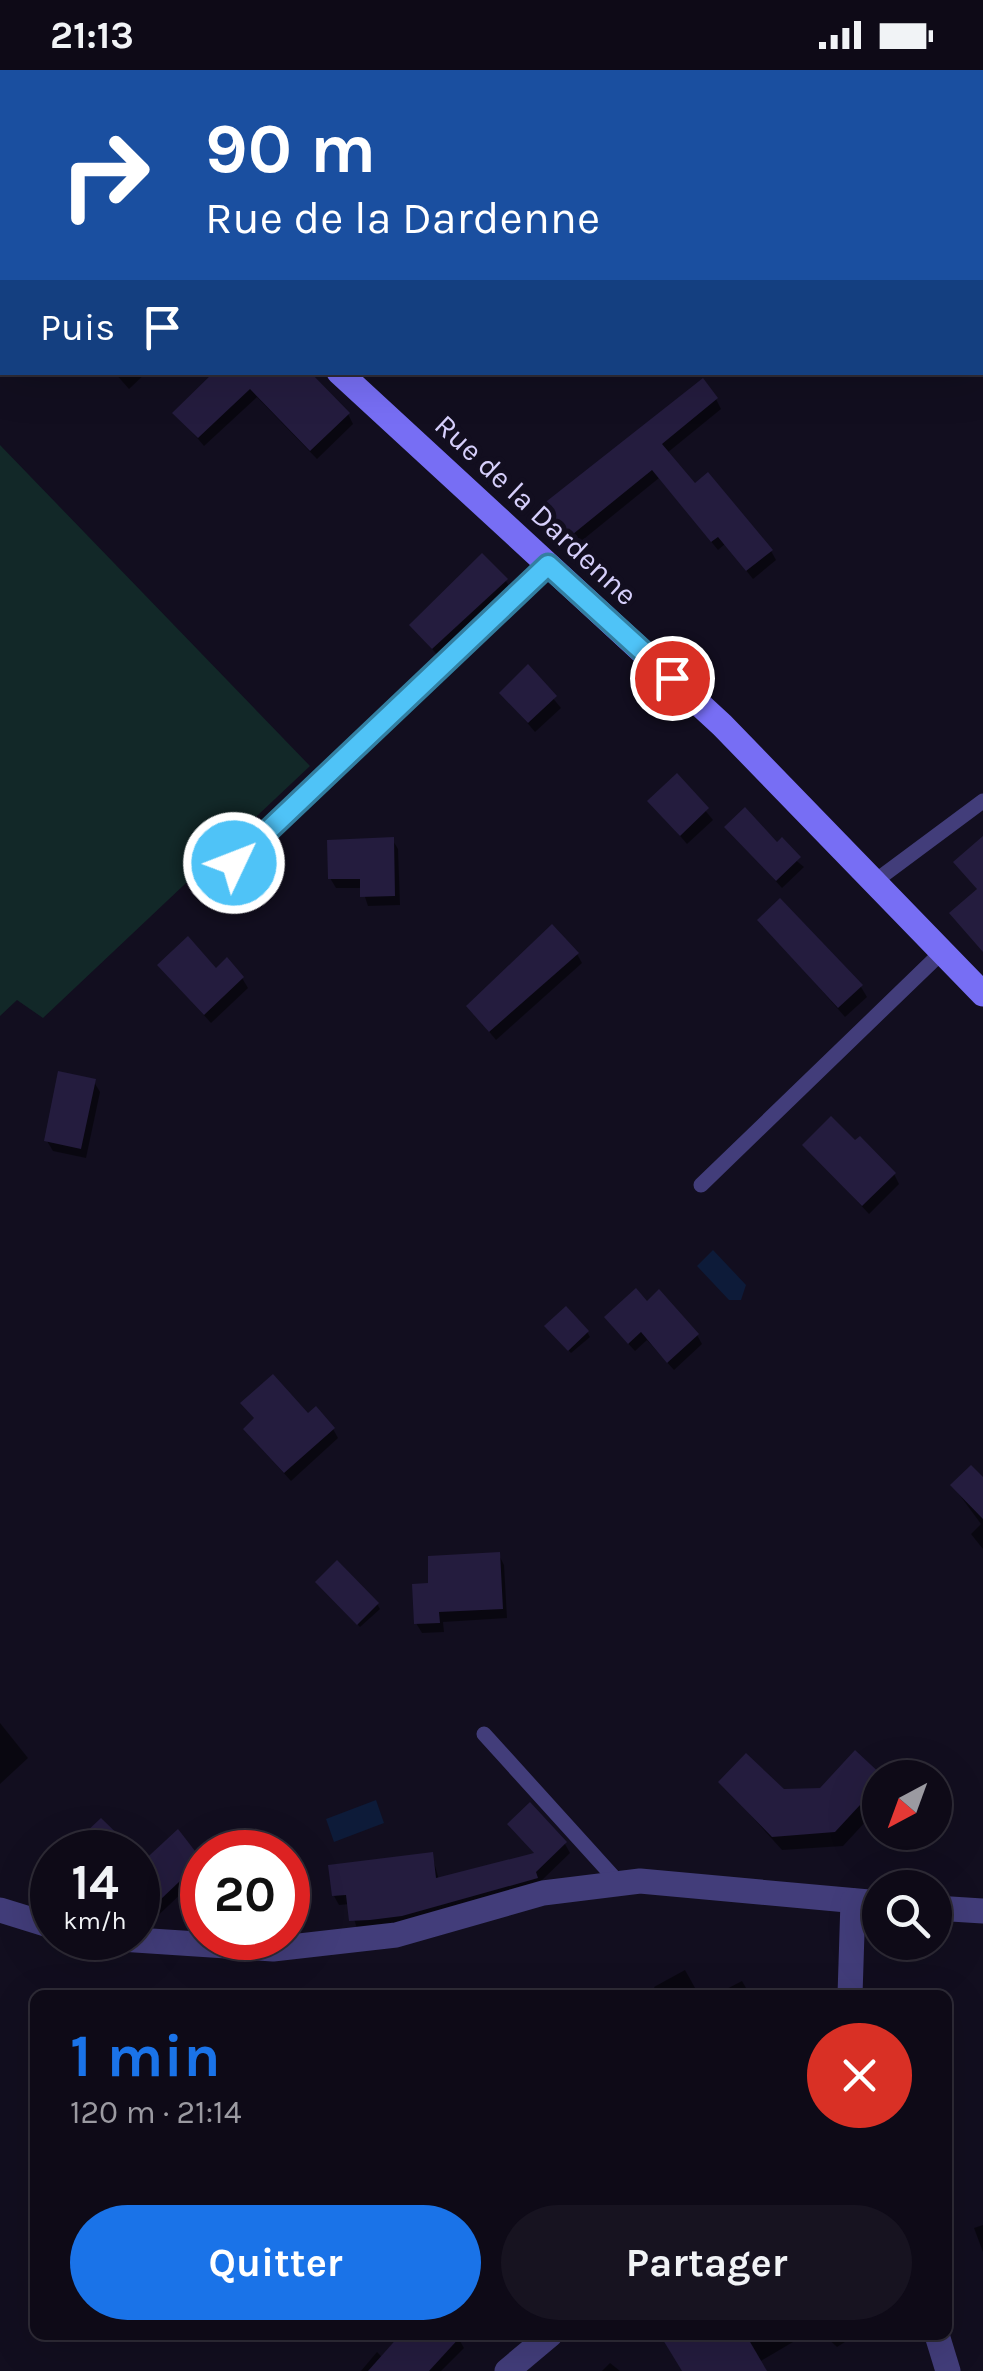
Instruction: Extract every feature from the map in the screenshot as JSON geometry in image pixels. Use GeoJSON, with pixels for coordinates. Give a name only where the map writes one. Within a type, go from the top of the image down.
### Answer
{"type":"FeatureCollection","features":[{"type":"Feature","properties":{"kind":"street","name":"Rue de la Dardenne"},"geometry":{"type":"LineString","coordinates":[[342,375],[722,725],[983,994]]}},
{"type":"Feature","properties":{"kind":"street"},"geometry":{"type":"LineString","coordinates":[[160,1941],[291,1947],[396,1935],[543,1893],[640,1881],[862,1902]]}},
{"type":"Feature","properties":{"kind":"street"},"geometry":{"type":"LineString","coordinates":[[850,1990],[853,1901]]}},
{"type":"Feature","properties":{"kind":"street"},"geometry":{"type":"LineString","coordinates":[[952,1909],[983,1911]]}},
{"type":"Feature","properties":{"kind":"street"},"geometry":{"type":"LineString","coordinates":[[0,1910],[30,1919]]}},
{"type":"Feature","properties":{"kind":"street"},"geometry":{"type":"LineString","coordinates":[[507,2371],[544,2340]]}},
{"type":"Feature","properties":{"kind":"street"},"geometry":{"type":"LineString","coordinates":[[939,2340],[948,2371]]}},
{"type":"Feature","properties":{"kind":"lane"},"geometry":{"type":"LineString","coordinates":[[234,863],[548,565]]}},
{"type":"Feature","properties":{"kind":"lane"},"geometry":{"type":"LineString","coordinates":[[874,882],[983,801]]}},
{"type":"Feature","properties":{"kind":"lane"},"geometry":{"type":"LineString","coordinates":[[700,1185],[942,952]]}},
{"type":"Feature","properties":{"kind":"lane"},"geometry":{"type":"LineString","coordinates":[[484,1734],[618,1884]]}},
{"type":"Feature","properties":{"kind":"green space"},"geometry":{"type":"Polygon","coordinates":[[[0,445],[310,766],[43,1018],[17,1000],[0,1016],[0,445]]]}},
{"type":"Feature","properties":{"kind":"water"},"geometry":{"type":"Polygon","coordinates":[[[713,1250],[746,1285],[741,1300],[729,1300],[697,1266],[713,1250]]]}},
{"type":"Feature","properties":{"kind":"water"},"geometry":{"type":"Polygon","coordinates":[[[376,1800],[384,1823],[334,1842],[326,1819],[376,1800]]]}},
{"type":"Feature","properties":{"kind":"building"},"geometry":{"type":"Polygon","coordinates":[[[211,375],[313,375],[350,413],[310,451],[250,389],[198,438],[172,413],[211,375]]]}},
{"type":"Feature","properties":{"kind":"building"},"geometry":{"type":"Polygon","coordinates":[[[703,378],[718,398],[662,444],[695,483],[708,472],[773,550],[746,571],[718,537],[711,542],[652,470],[562,543],[533,512],[703,378]]]}},
{"type":"Feature","properties":{"kind":"building"},"geometry":{"type":"Polygon","coordinates":[[[482,553],[508,579],[432,649],[409,625],[482,553]]]}},
{"type":"Feature","properties":{"kind":"building"},"geometry":{"type":"Polygon","coordinates":[[[528,664],[557,696],[528,723],[499,693],[528,664]]]}},
{"type":"Feature","properties":{"kind":"building"},"geometry":{"type":"Polygon","coordinates":[[[677,773],[709,808],[680,836],[647,801],[677,773]]]}},
{"type":"Feature","properties":{"kind":"building"},"geometry":{"type":"Polygon","coordinates":[[[745,807],[777,842],[782,837],[801,857],[776,881],[724,827],[745,807]]]}},
{"type":"Feature","properties":{"kind":"building"},"geometry":{"type":"Polygon","coordinates":[[[983,836],[983,952],[949,913],[977,889],[953,862],[983,836]]]}},
{"type":"Feature","properties":{"kind":"building"},"geometry":{"type":"Polygon","coordinates":[[[394,837],[395,896],[360,897],[360,879],[328,879],[327,840],[394,837]]]}},
{"type":"Feature","properties":{"kind":"building"},"geometry":{"type":"Polygon","coordinates":[[[780,898],[863,985],[838,1008],[757,920],[780,898]]]}},
{"type":"Feature","properties":{"kind":"building"},"geometry":{"type":"Polygon","coordinates":[[[552,924],[579,953],[489,1032],[466,1006],[552,924]]]}},
{"type":"Feature","properties":{"kind":"building"},"geometry":{"type":"Polygon","coordinates":[[[188,936],[216,968],[227,957],[244,977],[204,1015],[157,965],[188,936]]]}},
{"type":"Feature","properties":{"kind":"building"},"geometry":{"type":"Polygon","coordinates":[[[58,1071],[96,1079],[81,1149],[44,1141],[58,1071]]]}},
{"type":"Feature","properties":{"kind":"building"},"geometry":{"type":"Polygon","coordinates":[[[831,1116],[855,1140],[860,1136],[896,1173],[862,1206],[802,1145],[831,1116]]]}},
{"type":"Feature","properties":{"kind":"building"},"geometry":{"type":"Polygon","coordinates":[[[636,1288],[647,1301],[659,1289],[699,1334],[667,1363],[641,1332],[628,1344],[604,1317],[636,1288]]]}},
{"type":"Feature","properties":{"kind":"building"},"geometry":{"type":"Polygon","coordinates":[[[566,1306],[589,1331],[568,1351],[544,1326],[566,1306]]]}},
{"type":"Feature","properties":{"kind":"building"},"geometry":{"type":"Polygon","coordinates":[[[273,1374],[308,1413],[316,1406],[335,1428],[284,1473],[243,1429],[254,1418],[240,1403],[273,1374]]]}},
{"type":"Feature","properties":{"kind":"building"},"geometry":{"type":"Polygon","coordinates":[[[971,1465],[983,1477],[983,1519],[950,1485],[971,1465]]]}},
{"type":"Feature","properties":{"kind":"building"},"geometry":{"type":"Polygon","coordinates":[[[500,1552],[503,1609],[439,1612],[440,1623],[414,1624],[412,1584],[428,1583],[428,1556],[500,1552]]]}},
{"type":"Feature","properties":{"kind":"building"},"geometry":{"type":"Polygon","coordinates":[[[337,1560],[379,1603],[357,1625],[315,1582],[337,1560]]]}},
{"type":"Feature","properties":{"kind":"building"},"geometry":{"type":"Polygon","coordinates":[[[855,1750],[866,1760],[862,1760],[862,1803],[835,1832],[772,1837],[718,1782],[746,1753],[784,1789],[820,1788],[855,1750]]]}},
{"type":"Feature","properties":{"kind":"building"},"geometry":{"type":"Polygon","coordinates":[[[530,1802],[567,1842],[536,1872],[538,1878],[402,1916],[370,1920],[349,1921],[346,1895],[332,1896],[328,1865],[433,1852],[436,1878],[534,1853],[507,1824],[530,1802]]]}},
{"type":"Feature","properties":{"kind":"building"},"geometry":{"type":"Polygon","coordinates":[[[101,1818],[113,1830],[88,1830],[101,1818]]]}},
{"type":"Feature","properties":{"kind":"building"},"geometry":{"type":"Polygon","coordinates":[[[178,1829],[180,1881],[160,1900],[160,1846],[178,1829]]]}},
{"type":"Feature","properties":{"kind":"building"},"geometry":{"type":"Polygon","coordinates":[[[396,2340],[457,2340],[429,2371],[368,2371],[396,2340]]]}},
{"type":"Feature","properties":{"kind":"building"},"geometry":{"type":"Polygon","coordinates":[[[663,2340],[749,2340],[767,2371],[682,2371],[663,2340]]]}},
{"type":"Feature","properties":{"kind":"route"},"geometry":{"type":"LineString","coordinates":[[234,863],[548,565],[672,678]]}}]}
